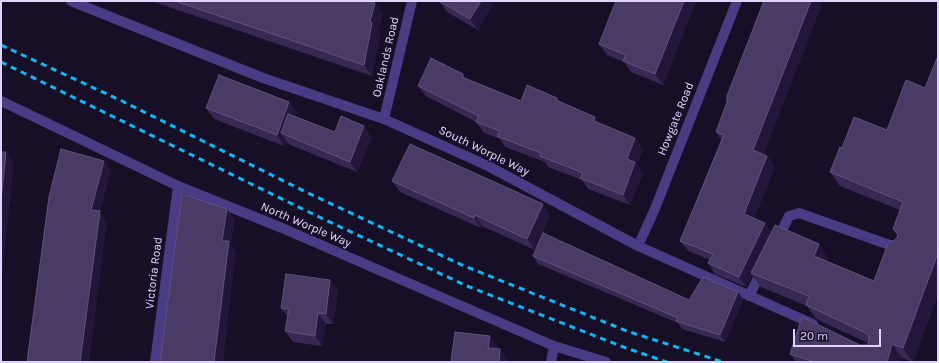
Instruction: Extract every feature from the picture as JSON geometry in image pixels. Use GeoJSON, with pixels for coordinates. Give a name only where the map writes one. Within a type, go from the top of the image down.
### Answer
{"type":"FeatureCollection","features":[{"type":"Feature","properties":{"kind":"street","name":"South Worple Way"},"geometry":{"type":"LineString","coordinates":[[71,1],[94,5],[263,78],[384,119],[488,166],[638,246],[819,327]]}},
{"type":"Feature","properties":{"kind":"street","name":"Oaklands Road"},"geometry":{"type":"LineString","coordinates":[[384,119],[412,1]]}},
{"type":"Feature","properties":{"kind":"street","name":"Howgate Road"},"geometry":{"type":"LineString","coordinates":[[638,246],[654,211],[737,1]]}},
{"type":"Feature","properties":{"kind":"street","name":"North Worple Way"},"geometry":{"type":"LineString","coordinates":[[1,101],[178,186],[282,228],[554,346],[606,362]]}},
{"type":"Feature","properties":{"kind":"street","name":"Victoria Road"},"geometry":{"type":"LineString","coordinates":[[156,362],[178,186]]}},
{"type":"Feature","properties":{"kind":"street"},"geometry":{"type":"LineString","coordinates":[[774,247],[789,216],[799,213],[900,249]]}},
{"type":"Feature","properties":{"kind":"street"},"geometry":{"type":"LineString","coordinates":[[749,296],[767,260]]}},
{"type":"Feature","properties":{"kind":"street"},"geometry":{"type":"LineString","coordinates":[[551,362],[554,346]]}},
{"type":"Feature","properties":{"kind":"building"},"geometry":{"type":"Polygon","coordinates":[[[175,1],[370,1],[375,3],[370,21],[372,23],[364,65],[175,1]]]}},
{"type":"Feature","properties":{"kind":"building"},"geometry":{"type":"Polygon","coordinates":[[[439,1],[481,1],[470,19],[439,1]]]}},
{"type":"Feature","properties":{"kind":"building"},"geometry":{"type":"Polygon","coordinates":[[[616,1],[684,1],[655,74],[623,61],[626,55],[599,44],[616,1]]]}},
{"type":"Feature","properties":{"kind":"building"},"geometry":{"type":"Polygon","coordinates":[[[764,1],[811,1],[753,150],[767,156],[744,214],[765,223],[739,277],[708,263],[713,254],[680,241],[724,135],[716,132],[727,102],[727,96],[764,1]]]}},
{"type":"Feature","properties":{"kind":"building"},"geometry":{"type":"Polygon","coordinates":[[[938,56],[938,253],[903,348],[892,344],[887,362],[815,362],[790,354],[802,317],[860,345],[867,345],[869,342],[869,336],[866,333],[806,305],[809,296],[751,273],[775,225],[819,244],[814,256],[874,281],[889,241],[893,241],[897,238],[898,234],[893,229],[903,202],[830,172],[840,147],[842,148],[854,117],[887,130],[906,80],[925,88],[938,56]]]}},
{"type":"Feature","properties":{"kind":"building"},"geometry":{"type":"Polygon","coordinates":[[[431,58],[463,74],[462,77],[521,101],[527,85],[557,98],[556,100],[595,117],[594,121],[635,138],[627,159],[635,162],[623,195],[580,178],[583,173],[540,156],[541,153],[497,136],[500,131],[476,122],[479,116],[418,86],[431,58]]]}},
{"type":"Feature","properties":{"kind":"building"},"geometry":{"type":"Polygon","coordinates":[[[219,75],[289,102],[277,135],[206,108],[219,75]]]}},
{"type":"Feature","properties":{"kind":"building"},"geometry":{"type":"Polygon","coordinates":[[[288,114],[335,132],[341,116],[364,126],[350,162],[281,133],[288,114]]]}},
{"type":"Feature","properties":{"kind":"building"},"geometry":{"type":"Polygon","coordinates":[[[410,144],[543,204],[527,239],[475,215],[474,218],[392,181],[410,144]]]}},
{"type":"Feature","properties":{"kind":"building"},"geometry":{"type":"Polygon","coordinates":[[[61,149],[104,161],[91,210],[100,211],[80,362],[27,362],[49,197],[61,149]]]}},
{"type":"Feature","properties":{"kind":"building"},"geometry":{"type":"Polygon","coordinates":[[[1,152],[6,152],[1,201],[1,152]]]}},
{"type":"Feature","properties":{"kind":"building"},"geometry":{"type":"Polygon","coordinates":[[[182,194],[227,209],[222,241],[229,241],[214,362],[160,362],[182,194]]]}},
{"type":"Feature","properties":{"kind":"building"},"geometry":{"type":"Polygon","coordinates":[[[543,233],[689,300],[703,277],[738,292],[720,335],[676,321],[678,318],[533,256],[543,233]]]}},
{"type":"Feature","properties":{"kind":"building"},"geometry":{"type":"Polygon","coordinates":[[[286,274],[330,280],[326,314],[318,313],[315,336],[285,331],[289,309],[281,308],[286,274]]]}},
{"type":"Feature","properties":{"kind":"building"},"geometry":{"type":"Polygon","coordinates":[[[455,332],[490,336],[488,348],[500,349],[499,362],[451,362],[455,332]]]}},
{"type":"Feature","properties":{"kind":"railway"},"geometry":{"type":"LineString","coordinates":[[1,45],[122,101],[306,192],[462,265],[627,331],[723,362]]}},
{"type":"Feature","properties":{"kind":"railway"},"geometry":{"type":"LineString","coordinates":[[1,62],[317,216],[467,286],[626,348],[667,362]]}}]}
